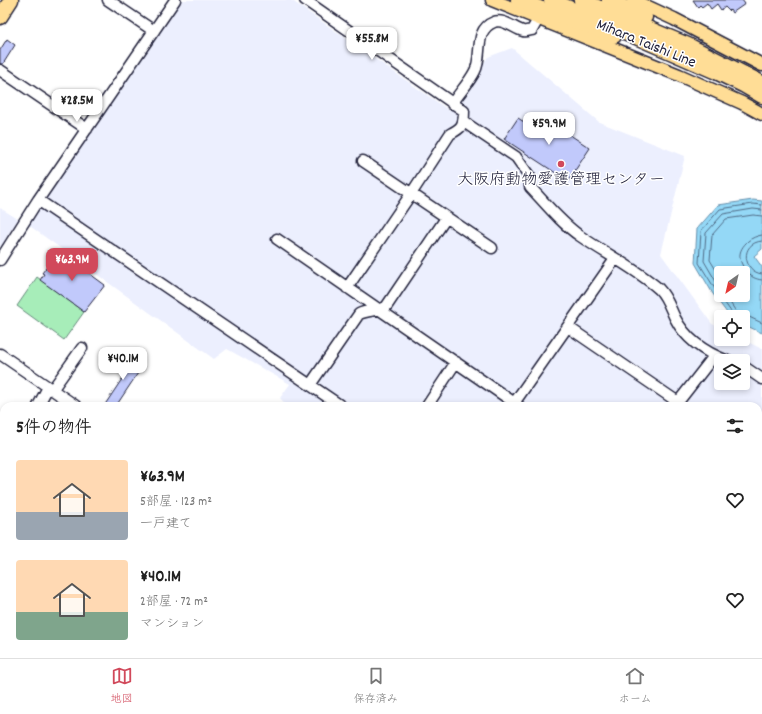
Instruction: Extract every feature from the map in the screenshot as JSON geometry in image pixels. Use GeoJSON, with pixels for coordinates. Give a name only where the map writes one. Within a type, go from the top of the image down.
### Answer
{"type":"FeatureCollection","features":[{"type":"Feature","properties":{"kind":"highway"},"geometry":{"type":"LineString","coordinates":[[0,17],[11,0]]}},
{"type":"Feature","properties":{"kind":"highway"},"geometry":{"type":"LineString","coordinates":[[518,0],[604,33],[714,71]]}},
{"type":"Feature","properties":{"kind":"highway"},"geometry":{"type":"LineString","coordinates":[[551,0],[714,71],[762,96]]}},
{"type":"Feature","properties":{"kind":"highway"},"geometry":{"type":"LineString","coordinates":[[581,0],[688,45],[762,83]]}},
{"type":"Feature","properties":{"kind":"highway"},"geometry":{"type":"LineString","coordinates":[[609,0],[677,33],[688,45]]}},
{"type":"Feature","properties":{"kind":"main road","name":"Mihara Taishi Line"},"geometry":{"type":"LineString","coordinates":[[492,0],[540,16],[679,75],[742,103],[762,114]]}},
{"type":"Feature","properties":{"kind":"main road","name":"Mihara Taishi Line"},"geometry":{"type":"LineString","coordinates":[[633,0],[674,19],[762,65]]}},
{"type":"Feature","properties":{"kind":"street"},"geometry":{"type":"LineString","coordinates":[[108,0],[154,31]]}},
{"type":"Feature","properties":{"kind":"street"},"geometry":{"type":"LineString","coordinates":[[0,260],[38,200],[175,0]]}},
{"type":"Feature","properties":{"kind":"street"},"geometry":{"type":"LineString","coordinates":[[305,0],[464,111],[464,122],[458,130],[450,134],[347,288]]}},
{"type":"Feature","properties":{"kind":"street"},"geometry":{"type":"LineString","coordinates":[[452,104],[475,71],[478,64],[478,46],[487,26],[495,21],[502,22],[525,32],[532,30],[540,16]]}},
{"type":"Feature","properties":{"kind":"street"},"geometry":{"type":"LineString","coordinates":[[0,70],[87,129]]}},
{"type":"Feature","properties":{"kind":"street"},"geometry":{"type":"LineString","coordinates":[[464,122],[516,157],[530,177],[530,187],[565,224],[579,236],[660,290],[667,299],[684,332],[698,346],[714,356],[679,402]]}},
{"type":"Feature","properties":{"kind":"street"},"geometry":{"type":"LineString","coordinates":[[363,161],[492,248]]}},
{"type":"Feature","properties":{"kind":"street"},"geometry":{"type":"LineString","coordinates":[[38,200],[335,402]]}},
{"type":"Feature","properties":{"kind":"street"},"geometry":{"type":"LineString","coordinates":[[310,385],[359,314],[386,307],[446,218]]}},
{"type":"Feature","properties":{"kind":"street"},"geometry":{"type":"LineString","coordinates":[[277,238],[347,288],[456,362],[511,402]]}},
{"type":"Feature","properties":{"kind":"street"},"geometry":{"type":"LineString","coordinates":[[517,402],[615,259]]}},
{"type":"Feature","properties":{"kind":"street"},"geometry":{"type":"LineString","coordinates":[[568,327],[674,402]]}},
{"type":"Feature","properties":{"kind":"street"},"geometry":{"type":"LineString","coordinates":[[41,402],[82,348]]}},
{"type":"Feature","properties":{"kind":"street"},"geometry":{"type":"LineString","coordinates":[[0,354],[50,389],[63,402]]}},
{"type":"Feature","properties":{"kind":"street"},"geometry":{"type":"LineString","coordinates":[[430,402],[456,362]]}},
{"type":"Feature","properties":{"kind":"street"},"geometry":{"type":"LineString","coordinates":[[750,371],[762,379]]}},
{"type":"Feature","properties":{"kind":"shaded area"},"geometry":{"type":"Polygon","coordinates":[[[180,0],[291,0],[450,111],[488,57],[512,48],[599,122],[685,156],[661,254],[714,325],[714,346],[750,346],[750,343],[762,349],[762,402],[284,402],[280,398],[290,384],[227,349],[214,359],[27,224],[180,0]]]}},
{"type":"Feature","properties":{"kind":"shaded area"},"geometry":{"type":"Polygon","coordinates":[[[0,208],[18,219],[0,248],[0,208]]]}},
{"type":"Feature","properties":{"kind":"green space"},"geometry":{"type":"Polygon","coordinates":[[[37,277],[84,312],[64,340],[17,306],[37,277]]]}},
{"type":"Feature","properties":{"kind":"water"},"geometry":{"type":"Polygon","coordinates":[[[753,200],[762,201],[762,249],[754,256],[762,267],[762,333],[750,327],[750,310],[725,310],[719,302],[750,302],[750,266],[714,266],[714,295],[695,263],[697,229],[718,205],[753,200]]]}},
{"type":"Feature","properties":{"kind":"building"},"geometry":{"type":"Polygon","coordinates":[[[693,0],[742,0],[745,4],[732,13],[725,7],[721,10],[717,4],[711,9],[707,3],[702,7],[700,5],[698,7],[693,0]]]}},
{"type":"Feature","properties":{"kind":"building"},"geometry":{"type":"Polygon","coordinates":[[[7,39],[15,45],[3,64],[0,64],[0,50],[7,39]]]}},
{"type":"Feature","properties":{"kind":"building","name":"大阪府動物愛護管理センター"},"geometry":{"type":"Polygon","coordinates":[[[541,116],[590,148],[568,181],[504,139],[518,118],[533,128],[541,116]]]}},
{"type":"Feature","properties":{"kind":"building"},"geometry":{"type":"Polygon","coordinates":[[[60,252],[105,285],[84,312],[40,280],[44,274],[42,273],[60,252]]]}},
{"type":"Feature","properties":{"kind":"building"},"geometry":{"type":"Polygon","coordinates":[[[121,356],[140,370],[119,402],[107,402],[126,373],[115,365],[121,356]]]}},
{"type":"Feature","properties":{"kind":"place","name":"大阪府動物愛護管理センター"},"geometry":{"type":"Point","coordinates":[561,164]}}]}
